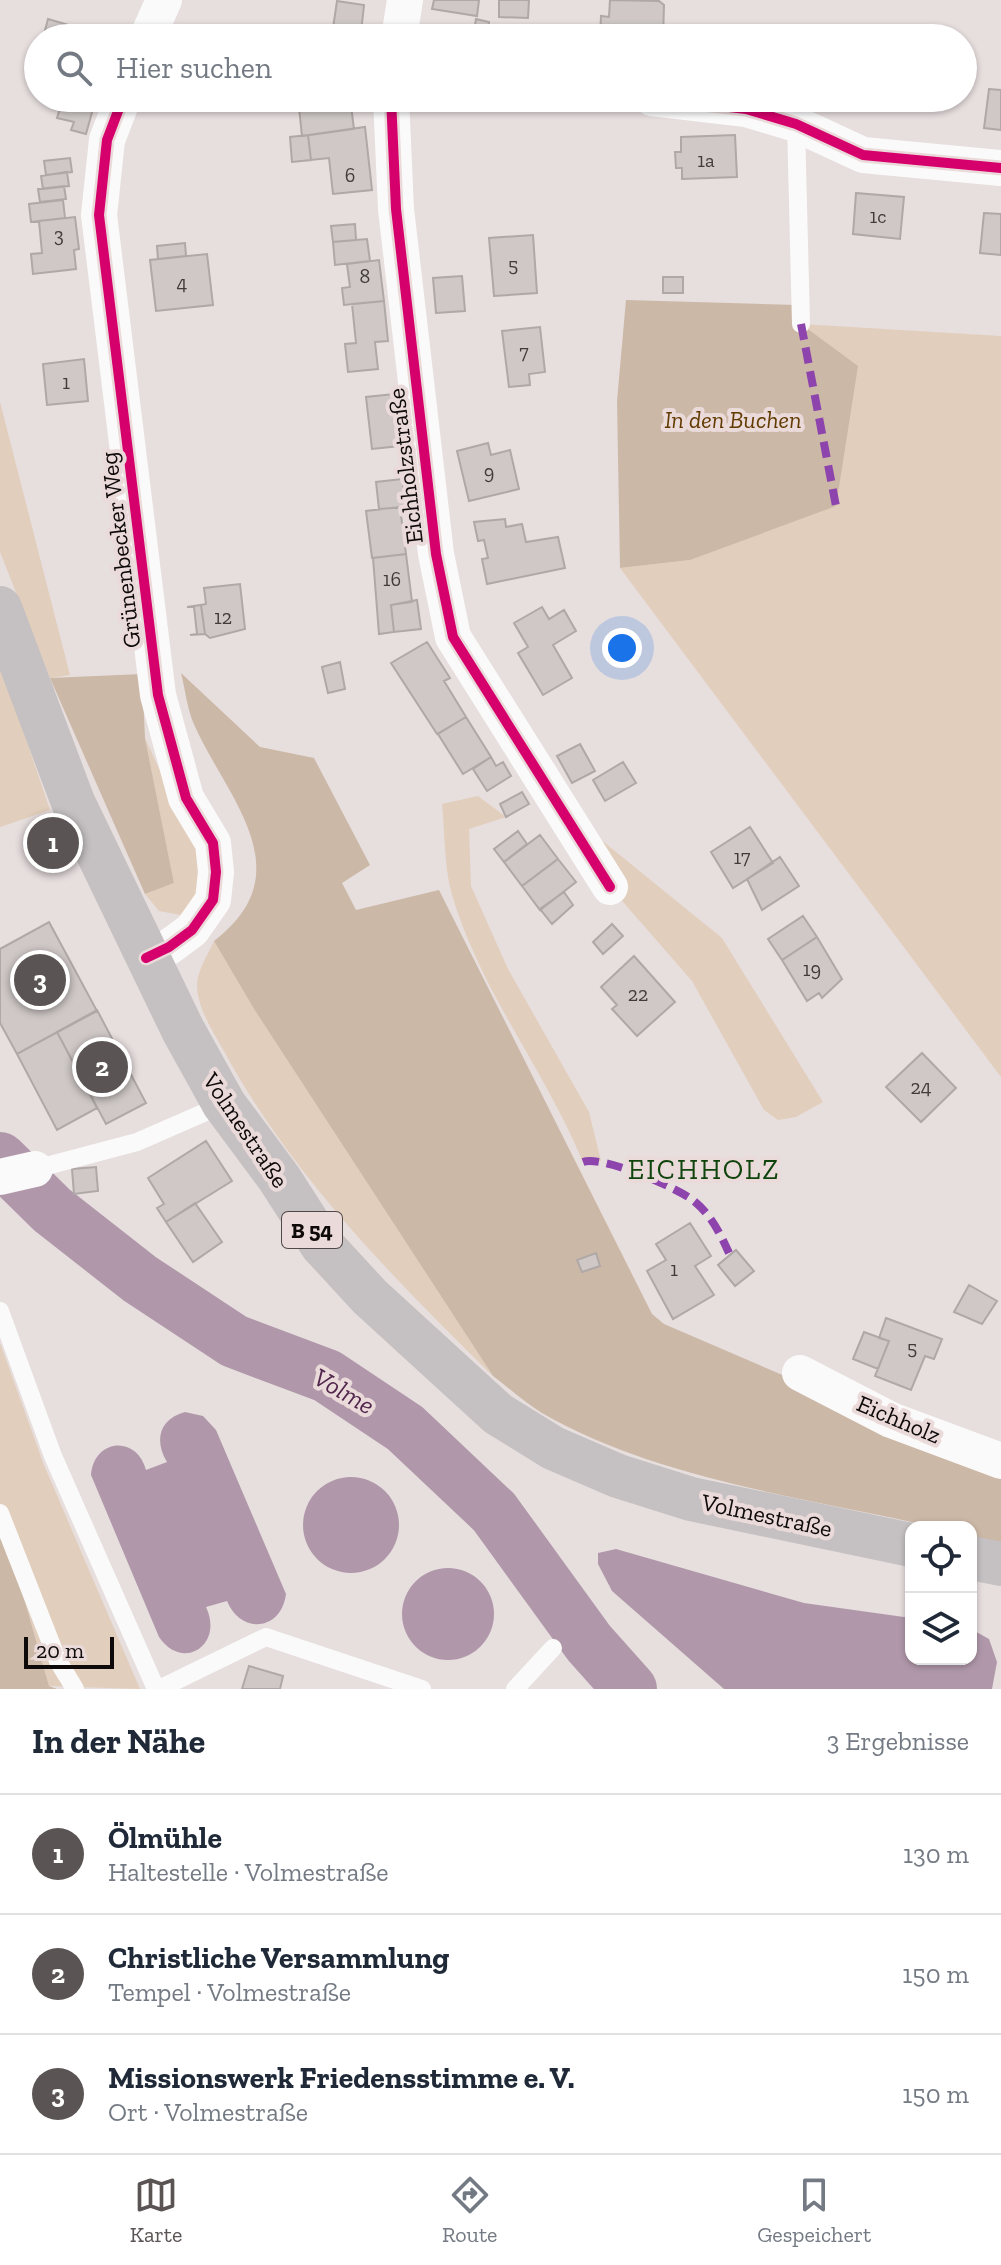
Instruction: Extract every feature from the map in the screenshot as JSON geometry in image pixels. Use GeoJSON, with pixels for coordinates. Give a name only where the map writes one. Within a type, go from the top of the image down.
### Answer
{"type":"FeatureCollection","features":[{"type":"Feature","properties":{"kind":"main road","name":"Volmestraße"},"geometry":{"type":"LineString","coordinates":[[0,608],[73,802],[116,886],[146,958],[224,1104],[279,1178],[322,1245],[430,1355],[498,1414],[553,1448],[618,1476],[691,1499],[905,1544]]}},
{"type":"Feature","properties":{"kind":"main road"},"geometry":{"type":"LineString","coordinates":[[977,1559],[1001,1564]]}},
{"type":"Feature","properties":{"kind":"street"},"geometry":{"type":"LineString","coordinates":[[153,24],[164,0]]}},
{"type":"Feature","properties":{"kind":"street"},"geometry":{"type":"LineString","coordinates":[[401,24],[405,0]]}},
{"type":"Feature","properties":{"kind":"street","name":"Grünenbecker Weg"},"geometry":{"type":"LineString","coordinates":[[118,112],[107,140],[99,215],[158,695],[186,798],[213,843],[216,872],[213,900],[192,930],[146,958]]}},
{"type":"Feature","properties":{"kind":"street","name":"Eichholzstraße"},"geometry":{"type":"LineString","coordinates":[[392,112],[396,209],[436,554],[453,637],[552,800],[610,887]]}},
{"type":"Feature","properties":{"kind":"street"},"geometry":{"type":"LineString","coordinates":[[756,112],[796,124],[863,155],[1001,168]]}},
{"type":"Feature","properties":{"kind":"street"},"geometry":{"type":"LineString","coordinates":[[0,1177],[35,1169]]}},
{"type":"Feature","properties":{"kind":"street","name":"Eichholz"},"geometry":{"type":"LineString","coordinates":[[800,1373],[891,1420],[1001,1461]]}},
{"type":"Feature","properties":{"kind":"lane"},"geometry":{"type":"LineString","coordinates":[[796,124],[801,324]]}},
{"type":"Feature","properties":{"kind":"lane"},"geometry":{"type":"LineString","coordinates":[[35,1169],[137,1142],[224,1104]]}},
{"type":"Feature","properties":{"kind":"lane"},"geometry":{"type":"LineString","coordinates":[[0,1311],[53,1456],[157,1689],[266,1637],[422,1689]]}},
{"type":"Feature","properties":{"kind":"lane"},"geometry":{"type":"LineString","coordinates":[[0,1513],[58,1661],[75,1689]]}},
{"type":"Feature","properties":{"kind":"lane"},"geometry":{"type":"LineString","coordinates":[[515,1689],[553,1648]]}},
{"type":"Feature","properties":{"kind":"shaded area"},"geometry":{"type":"Polygon","coordinates":[[[801,324],[1001,336],[1001,1077],[620,568],[690,560],[801,324]]]}},
{"type":"Feature","properties":{"kind":"shaded area"},"geometry":{"type":"Polygon","coordinates":[[[0,402],[70,675],[50,678],[0,552],[0,402]]]}},
{"type":"Feature","properties":{"kind":"shaded area"},"geometry":{"type":"Polygon","coordinates":[[[0,662],[50,810],[0,827],[0,662]]]}},
{"type":"Feature","properties":{"kind":"shaded area"},"geometry":{"type":"Polygon","coordinates":[[[145,738],[198,853],[201,867],[197,900],[181,915],[159,911],[145,894],[174,883],[145,738]]]}},
{"type":"Feature","properties":{"kind":"shaded area"},"geometry":{"type":"Polygon","coordinates":[[[478,796],[506,817],[469,829],[471,886],[508,969],[589,1112],[601,1161],[583,1162],[464,931],[449,884],[442,804],[478,796]]]}},
{"type":"Feature","properties":{"kind":"shaded area"},"geometry":{"type":"Polygon","coordinates":[[[552,800],[722,938],[823,1102],[796,1117],[778,1120],[764,1110],[692,981],[610,887],[552,800]]]}},
{"type":"Feature","properties":{"kind":"shaded area"},"geometry":{"type":"Polygon","coordinates":[[[214,941],[254,1009],[493,1376],[418,1302],[347,1224],[313,1184],[252,1098],[203,1012],[198,995],[199,974],[214,941]]]}},
{"type":"Feature","properties":{"kind":"shaded area"},"geometry":{"type":"Polygon","coordinates":[[[0,1343],[44,1465],[140,1689],[49,1686],[0,1514],[0,1343]]]}},
{"type":"Feature","properties":{"kind":"shaded area"},"geometry":{"type":"Polygon","coordinates":[[[185,1412],[203,1416],[216,1430],[286,1594],[283,1607],[276,1616],[260,1624],[241,1619],[227,1601],[206,1607],[210,1633],[198,1649],[189,1653],[169,1647],[159,1637],[91,1475],[100,1454],[116,1446],[125,1446],[134,1451],[146,1470],[167,1462],[161,1446],[161,1432],[169,1420],[185,1412]]]}},
{"type":"Feature","properties":{"kind":"shaded area"},"geometry":{"type":"Polygon","coordinates":[[[351,1477],[370,1480],[385,1491],[396,1506],[399,1525],[396,1544],[385,1559],[370,1570],[351,1573],[332,1570],[317,1559],[306,1544],[303,1525],[306,1506],[317,1491],[332,1480],[351,1477]]]}},
{"type":"Feature","properties":{"kind":"shaded area"},"geometry":{"type":"Polygon","coordinates":[[[616,1549],[804,1603],[905,1617],[905,1665],[977,1665],[977,1632],[989,1639],[997,1662],[992,1689],[724,1689],[612,1591],[598,1564],[598,1553],[616,1549]]]}},
{"type":"Feature","properties":{"kind":"shaded area"},"geometry":{"type":"Polygon","coordinates":[[[448,1568],[466,1572],[481,1581],[490,1596],[494,1614],[490,1632],[481,1647],[466,1656],[448,1660],[430,1656],[415,1647],[406,1632],[402,1614],[406,1596],[415,1581],[430,1572],[448,1568]]]}},
{"type":"Feature","properties":{"kind":"green space","name":"In den Buchen"},"geometry":{"type":"Polygon","coordinates":[[[626,300],[796,305],[801,324],[858,366],[836,506],[690,560],[620,568],[617,401],[626,300]]]}},
{"type":"Feature","properties":{"kind":"green space"},"geometry":{"type":"Polygon","coordinates":[[[181,673],[260,747],[314,758],[370,865],[342,883],[356,910],[439,890],[652,1314],[664,1324],[1001,1469],[1001,1544],[977,1538],[977,1521],[906,1521],[733,1484],[634,1455],[586,1436],[542,1413],[493,1376],[254,1009],[214,941],[241,914],[254,888],[256,860],[250,833],[238,805],[193,722],[181,673]]]}},
{"type":"Feature","properties":{"kind":"green space"},"geometry":{"type":"Polygon","coordinates":[[[142,674],[145,738],[174,883],[145,894],[50,678],[142,674]]]}},
{"type":"Feature","properties":{"kind":"green space"},"geometry":{"type":"Polygon","coordinates":[[[0,1514],[49,1686],[57,1689],[0,1689],[0,1514]]]}},
{"type":"Feature","properties":{"kind":"building"},"geometry":{"type":"Polygon","coordinates":[[[434,0],[479,0],[477,16],[432,9],[434,0]]]}},
{"type":"Feature","properties":{"kind":"building"},"geometry":{"type":"Polygon","coordinates":[[[499,0],[529,0],[528,18],[499,17],[499,0]]]}},
{"type":"Feature","properties":{"kind":"building"},"geometry":{"type":"Polygon","coordinates":[[[610,0],[659,1],[664,5],[663,24],[601,24],[601,16],[609,17],[610,0]]]}},
{"type":"Feature","properties":{"kind":"building"},"geometry":{"type":"Polygon","coordinates":[[[337,1],[364,5],[362,24],[334,24],[337,1]]]}},
{"type":"Feature","properties":{"kind":"building"},"geometry":{"type":"Polygon","coordinates":[[[48,19],[65,24],[47,24],[48,19]]]}},
{"type":"Feature","properties":{"kind":"building"},"geometry":{"type":"Polygon","coordinates":[[[476,19],[489,22],[489,24],[475,24],[476,19]]]}},
{"type":"Feature","properties":{"kind":"building"},"geometry":{"type":"Polygon","coordinates":[[[989,89],[1001,90],[1001,130],[984,128],[989,89]]]}},
{"type":"Feature","properties":{"kind":"building"},"geometry":{"type":"Polygon","coordinates":[[[59,112],[92,112],[86,134],[71,130],[74,122],[57,118],[59,112]]]}},
{"type":"Feature","properties":{"kind":"building"},"geometry":{"type":"Polygon","coordinates":[[[299,112],[352,112],[354,129],[302,136],[299,112]]]}},
{"type":"Feature","properties":{"kind":"building"},"geometry":{"type":"Polygon","coordinates":[[[365,127],[372,190],[333,194],[329,158],[311,160],[308,135],[365,127]]]}},
{"type":"Feature","properties":{"kind":"building"},"geometry":{"type":"Polygon","coordinates":[[[308,135],[311,160],[292,162],[290,137],[308,135]]]}},
{"type":"Feature","properties":{"kind":"building"},"geometry":{"type":"Polygon","coordinates":[[[735,135],[737,177],[682,179],[682,168],[676,168],[675,152],[681,152],[681,137],[735,135]]]}},
{"type":"Feature","properties":{"kind":"building"},"geometry":{"type":"Polygon","coordinates":[[[70,158],[72,172],[46,175],[44,161],[70,158]]]}},
{"type":"Feature","properties":{"kind":"building"},"geometry":{"type":"Polygon","coordinates":[[[67,172],[69,186],[43,189],[41,176],[67,172]]]}},
{"type":"Feature","properties":{"kind":"building"},"geometry":{"type":"Polygon","coordinates":[[[64,186],[66,199],[40,202],[38,189],[64,186]]]}},
{"type":"Feature","properties":{"kind":"building"},"geometry":{"type":"Polygon","coordinates":[[[856,193],[904,197],[900,239],[853,234],[856,193]]]}},
{"type":"Feature","properties":{"kind":"building"},"geometry":{"type":"Polygon","coordinates":[[[63,200],[65,218],[31,222],[29,204],[63,200]]]}},
{"type":"Feature","properties":{"kind":"building"},"geometry":{"type":"Polygon","coordinates":[[[984,213],[1001,214],[1001,255],[980,253],[984,213]]]}},
{"type":"Feature","properties":{"kind":"building"},"geometry":{"type":"Polygon","coordinates":[[[75,217],[79,249],[74,250],[76,269],[33,274],[31,254],[42,253],[39,221],[75,217]]]}},
{"type":"Feature","properties":{"kind":"building"},"geometry":{"type":"Polygon","coordinates":[[[355,224],[356,240],[333,242],[331,226],[355,224]]]}},
{"type":"Feature","properties":{"kind":"building"},"geometry":{"type":"Polygon","coordinates":[[[533,235],[537,293],[494,296],[489,238],[533,235]]]}},
{"type":"Feature","properties":{"kind":"building"},"geometry":{"type":"Polygon","coordinates":[[[367,239],[370,261],[335,265],[333,242],[367,239]]]}},
{"type":"Feature","properties":{"kind":"building"},"geometry":{"type":"Polygon","coordinates":[[[185,243],[186,256],[158,259],[157,246],[185,243]]]}},
{"type":"Feature","properties":{"kind":"building"},"geometry":{"type":"Polygon","coordinates":[[[207,254],[213,305],[156,311],[150,260],[207,254]]]}},
{"type":"Feature","properties":{"kind":"building"},"geometry":{"type":"Polygon","coordinates":[[[379,260],[384,301],[344,305],[342,288],[350,287],[347,264],[379,260]]]}},
{"type":"Feature","properties":{"kind":"building"},"geometry":{"type":"Polygon","coordinates":[[[462,276],[465,311],[436,313],[433,278],[462,276]]]}},
{"type":"Feature","properties":{"kind":"building"},"geometry":{"type":"Polygon","coordinates":[[[663,277],[683,277],[683,293],[663,293],[663,277]]]}},
{"type":"Feature","properties":{"kind":"building"},"geometry":{"type":"Polygon","coordinates":[[[384,301],[388,341],[375,342],[378,369],[348,372],[345,344],[356,343],[352,304],[384,301]]]}},
{"type":"Feature","properties":{"kind":"building"},"geometry":{"type":"Polygon","coordinates":[[[540,327],[545,372],[529,374],[530,385],[509,387],[502,331],[540,327]]]}},
{"type":"Feature","properties":{"kind":"building"},"geometry":{"type":"Polygon","coordinates":[[[84,359],[88,401],[47,405],[43,364],[84,359]]]}},
{"type":"Feature","properties":{"kind":"building"},"geometry":{"type":"Polygon","coordinates":[[[394,394],[400,446],[372,449],[366,397],[394,394]]]}},
{"type":"Feature","properties":{"kind":"building"},"geometry":{"type":"Polygon","coordinates":[[[488,443],[491,455],[510,450],[519,489],[469,501],[457,451],[488,443]]]}},
{"type":"Feature","properties":{"kind":"building"},"geometry":{"type":"Polygon","coordinates":[[[402,479],[406,507],[379,509],[376,482],[402,479]]]}},
{"type":"Feature","properties":{"kind":"building"},"geometry":{"type":"Polygon","coordinates":[[[400,507],[406,554],[372,558],[366,511],[400,507]]]}},
{"type":"Feature","properties":{"kind":"building"},"geometry":{"type":"Polygon","coordinates":[[[505,519],[506,527],[522,524],[526,542],[558,537],[565,568],[487,584],[482,559],[488,558],[484,540],[478,541],[474,522],[505,519]]]}},
{"type":"Feature","properties":{"kind":"building"},"geometry":{"type":"Polygon","coordinates":[[[406,554],[412,602],[391,605],[394,632],[379,634],[373,558],[406,554]]]}},
{"type":"Feature","properties":{"kind":"building"},"geometry":{"type":"Polygon","coordinates":[[[240,584],[245,629],[210,638],[205,634],[201,605],[206,604],[204,588],[240,584]]]}},
{"type":"Feature","properties":{"kind":"building"},"geometry":{"type":"Polygon","coordinates":[[[417,600],[421,629],[394,632],[391,605],[417,600]]]}},
{"type":"Feature","properties":{"kind":"building"},"geometry":{"type":"Polygon","coordinates":[[[201,605],[205,634],[190,635],[197,634],[194,607],[187,607],[201,605]]]}},
{"type":"Feature","properties":{"kind":"building"},"geometry":{"type":"Polygon","coordinates":[[[542,607],[549,619],[564,610],[576,631],[553,645],[572,678],[543,695],[518,653],[528,647],[514,623],[542,607]]]}},
{"type":"Feature","properties":{"kind":"building"},"geometry":{"type":"Polygon","coordinates":[[[427,642],[450,678],[444,681],[466,717],[437,734],[391,663],[427,642]]]}},
{"type":"Feature","properties":{"kind":"building"},"geometry":{"type":"Polygon","coordinates":[[[340,662],[345,689],[328,693],[322,667],[340,662]]]}},
{"type":"Feature","properties":{"kind":"building"},"geometry":{"type":"Polygon","coordinates":[[[466,717],[491,757],[463,774],[438,734],[466,717]]]}},
{"type":"Feature","properties":{"kind":"building"},"geometry":{"type":"Polygon","coordinates":[[[580,744],[595,771],[572,783],[557,756],[580,744]]]}},
{"type":"Feature","properties":{"kind":"building"},"geometry":{"type":"Polygon","coordinates":[[[491,757],[496,766],[503,762],[511,776],[487,791],[473,769],[491,757]]]}},
{"type":"Feature","properties":{"kind":"building"},"geometry":{"type":"Polygon","coordinates":[[[623,762],[636,783],[605,801],[593,780],[623,762]]]}},
{"type":"Feature","properties":{"kind":"building"},"geometry":{"type":"Polygon","coordinates":[[[522,792],[529,804],[506,817],[500,804],[522,792]]]}},
{"type":"Feature","properties":{"kind":"building"},"geometry":{"type":"Polygon","coordinates":[[[750,827],[773,863],[733,888],[711,852],[750,827]]]}},
{"type":"Feature","properties":{"kind":"building"},"geometry":{"type":"Polygon","coordinates":[[[518,831],[527,844],[504,862],[494,849],[518,831]]]}},
{"type":"Feature","properties":{"kind":"building"},"geometry":{"type":"Polygon","coordinates":[[[540,835],[558,859],[522,886],[504,862],[540,835]]]}},
{"type":"Feature","properties":{"kind":"building"},"geometry":{"type":"Polygon","coordinates":[[[780,857],[799,886],[762,910],[747,879],[780,857]]]}},
{"type":"Feature","properties":{"kind":"building"},"geometry":{"type":"Polygon","coordinates":[[[558,859],[576,882],[540,910],[522,886],[558,859]]]}},
{"type":"Feature","properties":{"kind":"building"},"geometry":{"type":"Polygon","coordinates":[[[564,892],[573,905],[552,924],[540,909],[564,892]]]}},
{"type":"Feature","properties":{"kind":"building"},"geometry":{"type":"Polygon","coordinates":[[[803,916],[817,937],[782,960],[768,939],[803,916]]]}},
{"type":"Feature","properties":{"kind":"building"},"geometry":{"type":"Polygon","coordinates":[[[49,922],[97,1011],[17,1054],[0,1023],[0,949],[49,922]]]}},
{"type":"Feature","properties":{"kind":"building"},"geometry":{"type":"Polygon","coordinates":[[[612,924],[623,936],[603,954],[593,942],[612,924]]]}},
{"type":"Feature","properties":{"kind":"building"},"geometry":{"type":"Polygon","coordinates":[[[817,937],[842,979],[822,998],[819,993],[807,1001],[782,960],[817,937]]]}},
{"type":"Feature","properties":{"kind":"building"},"geometry":{"type":"Polygon","coordinates":[[[634,956],[675,1002],[637,1036],[612,1009],[617,1005],[601,987],[634,956]]]}},
{"type":"Feature","properties":{"kind":"building"},"geometry":{"type":"Polygon","coordinates":[[[97,1010],[146,1103],[106,1124],[57,1032],[97,1010]]]}},
{"type":"Feature","properties":{"kind":"building"},"geometry":{"type":"Polygon","coordinates":[[[57,1032],[97,1108],[57,1130],[17,1054],[57,1032]]]}},
{"type":"Feature","properties":{"kind":"building"},"geometry":{"type":"Polygon","coordinates":[[[922,1053],[956,1088],[921,1122],[886,1087],[922,1053]]]}},
{"type":"Feature","properties":{"kind":"building"},"geometry":{"type":"Polygon","coordinates":[[[206,1141],[232,1181],[166,1222],[157,1208],[164,1204],[148,1178],[206,1141]]]}},
{"type":"Feature","properties":{"kind":"building"},"geometry":{"type":"Polygon","coordinates":[[[96,1167],[98,1191],[74,1194],[72,1169],[96,1167]]]}},
{"type":"Feature","properties":{"kind":"building"},"geometry":{"type":"Polygon","coordinates":[[[195,1203],[222,1242],[193,1262],[166,1222],[195,1203]]]}},
{"type":"Feature","properties":{"kind":"building"},"geometry":{"type":"Polygon","coordinates":[[[690,1223],[711,1256],[695,1266],[714,1295],[673,1319],[647,1271],[666,1260],[656,1244],[690,1223]]]}},
{"type":"Feature","properties":{"kind":"building"},"geometry":{"type":"Polygon","coordinates":[[[736,1250],[754,1271],[735,1286],[718,1265],[736,1250]]]}},
{"type":"Feature","properties":{"kind":"building"},"geometry":{"type":"Polygon","coordinates":[[[596,1253],[600,1266],[582,1272],[577,1260],[596,1253]]]}},
{"type":"Feature","properties":{"kind":"building"},"geometry":{"type":"Polygon","coordinates":[[[969,1285],[997,1301],[982,1324],[954,1312],[969,1285]]]}},
{"type":"Feature","properties":{"kind":"building"},"geometry":{"type":"Polygon","coordinates":[[[886,1318],[942,1339],[934,1359],[925,1356],[911,1390],[875,1376],[889,1341],[879,1338],[886,1318]]]}},
{"type":"Feature","properties":{"kind":"building"},"geometry":{"type":"Polygon","coordinates":[[[864,1332],[889,1341],[878,1369],[853,1359],[864,1332]]]}},
{"type":"Feature","properties":{"kind":"building"},"geometry":{"type":"Polygon","coordinates":[[[249,1666],[283,1676],[280,1689],[242,1689],[249,1666]]]}},
{"type":"Feature","properties":{"kind":"waterway","name":"Volme"},"geometry":{"type":"LineString","coordinates":[[0,1159],[52,1210],[140,1279],[234,1341],[327,1376],[405,1428],[494,1512],[589,1643],[630,1689]]}},
{"type":"Feature","properties":{"kind":"marked path"},"geometry":{"type":"LineString","coordinates":[[801,324],[836,506]]}},
{"type":"Feature","properties":{"kind":"marked path"},"geometry":{"type":"LineString","coordinates":[[583,1162],[593,1161],[622,1168],[685,1195],[710,1218],[729,1253]]}},
{"type":"Feature","properties":{"kind":"cycle path"},"geometry":{"type":"LineString","coordinates":[[118,112],[107,140],[99,215],[158,695],[186,798],[213,843],[216,872],[213,900],[192,930],[169,947],[146,958]]}},
{"type":"Feature","properties":{"kind":"cycle path"},"geometry":{"type":"LineString","coordinates":[[392,112],[396,209],[436,554],[453,637],[610,887]]}},
{"type":"Feature","properties":{"kind":"cycle path"},"geometry":{"type":"LineString","coordinates":[[756,112],[796,124],[863,155],[1001,168]]}},
{"type":"Feature","properties":{"kind":"place","name":"Ölmühle"},"geometry":{"type":"Point","coordinates":[53,843]}},
{"type":"Feature","properties":{"kind":"place","name":"Missionswerk Friedensstimme e. V."},"geometry":{"type":"Point","coordinates":[40,980]}},
{"type":"Feature","properties":{"kind":"place","name":"Christliche Versammlung"},"geometry":{"type":"Point","coordinates":[102,1067]}},
{"type":"Feature","properties":{"kind":"district","name":"EICHHOLZ"},"geometry":{"type":"Point","coordinates":[704,1169]}}]}
